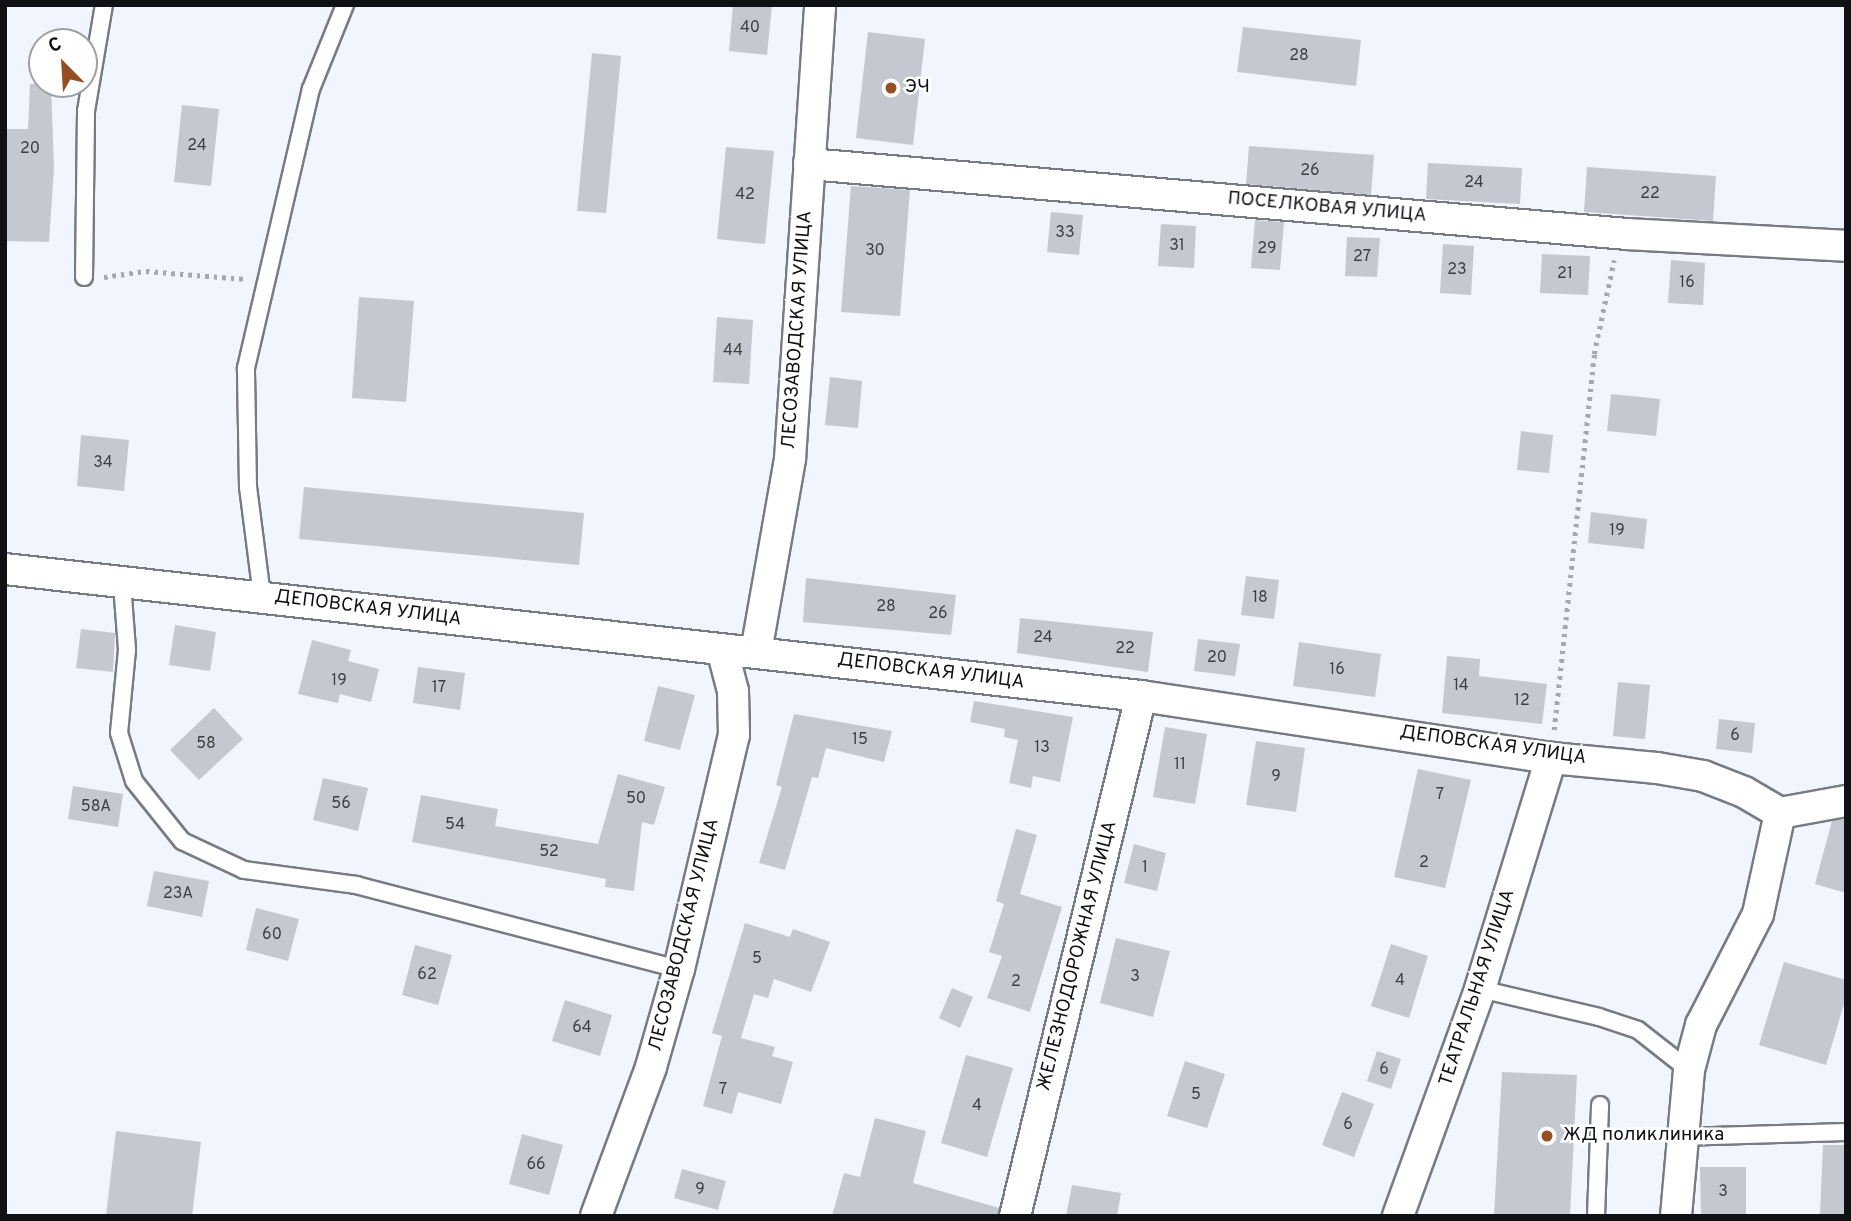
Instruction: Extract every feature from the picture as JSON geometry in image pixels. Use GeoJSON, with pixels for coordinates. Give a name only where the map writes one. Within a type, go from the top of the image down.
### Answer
{"type":"FeatureCollection","features":[{"type":"Feature","properties":{"kind":"street","name":"ЛЕСОЗАВОДСКАЯ УЛИЦА"},"geometry":{"type":"LineString","coordinates":[[756,652],[790,459],[820,5]]}},
{"type":"Feature","properties":{"kind":"street","name":"ПОСЕЛКОВАЯ УЛИЦА"},"geometry":{"type":"LineString","coordinates":[[809,164],[1627,234],[1846,246]]}},
{"type":"Feature","properties":{"kind":"street","name":"ДЕПОВСКАЯ УЛИЦА"},"geometry":{"type":"LineString","coordinates":[[5,569],[1141,696],[1551,758],[1703,776],[1744,792],[1780,813]]}},
{"type":"Feature","properties":{"kind":"street","name":"ЛЕСОЗАВОДСКАЯ УЛИЦА"},"geometry":{"type":"LineString","coordinates":[[596,1216],[651,1067],[680,968],[734,735],[733,691],[722,649]]}},
{"type":"Feature","properties":{"kind":"street","name":"ЖЕЛЕЗНОДОРОЖНАЯ УЛИЦА"},"geometry":{"type":"LineString","coordinates":[[1015,1216],[1141,696]]}},
{"type":"Feature","properties":{"kind":"street","name":"ТЕАТРАЛЬНАЯ УЛИЦА"},"geometry":{"type":"LineString","coordinates":[[1398,1216],[1480,989],[1551,758]]}},
{"type":"Feature","properties":{"kind":"street"},"geometry":{"type":"LineString","coordinates":[[1675,1216],[1679,1137],[1689,1070],[1701,1026],[1758,914],[1780,813],[1846,802]]}},
{"type":"Feature","properties":{"kind":"lane"},"geometry":{"type":"LineString","coordinates":[[84,276],[86,111],[104,5]]}},
{"type":"Feature","properties":{"kind":"lane"},"geometry":{"type":"LineString","coordinates":[[262,596],[248,487],[246,368],[311,89],[345,5]]}},
{"type":"Feature","properties":{"kind":"lane"},"geometry":{"type":"LineString","coordinates":[[122,583],[127,650],[119,733],[134,781],[182,841],[244,870],[356,885],[680,968]]}},
{"type":"Feature","properties":{"kind":"lane"},"geometry":{"type":"LineString","coordinates":[[1480,989],[1638,1030],[1689,1070]]}},
{"type":"Feature","properties":{"kind":"lane"},"geometry":{"type":"LineString","coordinates":[[1596,1216],[1600,1105]]}},
{"type":"Feature","properties":{"kind":"lane"},"geometry":{"type":"LineString","coordinates":[[1679,1137],[1846,1132]]}},
{"type":"Feature","properties":{"kind":"path"},"geometry":{"type":"LineString","coordinates":[[1551,758],[1594,354],[1612,264],[1627,234]]}},
{"type":"Feature","properties":{"kind":"path"},"geometry":{"type":"LineString","coordinates":[[84,276],[146,271],[267,281]]}},
{"type":"Feature","properties":{"kind":"building"},"geometry":{"type":"Polygon","coordinates":[[[733,5],[772,5],[767,55],[729,51],[733,5]]]}},
{"type":"Feature","properties":{"kind":"building"},"geometry":{"type":"Polygon","coordinates":[[[1243,27],[1361,40],[1356,86],[1237,72],[1243,27]]]}},
{"type":"Feature","properties":{"kind":"building","name":"ЭЧ"},"geometry":{"type":"Polygon","coordinates":[[[868,32],[925,39],[913,145],[856,138],[868,32]]]}},
{"type":"Feature","properties":{"kind":"building"},"geometry":{"type":"Polygon","coordinates":[[[592,53],[621,56],[606,213],[577,211],[592,53]]]}},
{"type":"Feature","properties":{"kind":"building"},"geometry":{"type":"Polygon","coordinates":[[[29,98],[52,98],[54,168],[49,242],[5,241],[5,129],[28,129],[29,98]]]}},
{"type":"Feature","properties":{"kind":"building"},"geometry":{"type":"Polygon","coordinates":[[[182,105],[219,109],[211,186],[174,182],[182,105]]]}},
{"type":"Feature","properties":{"kind":"building"},"geometry":{"type":"Polygon","coordinates":[[[1249,146],[1374,155],[1371,195],[1246,184],[1249,146]]]}},
{"type":"Feature","properties":{"kind":"building"},"geometry":{"type":"Polygon","coordinates":[[[726,147],[774,151],[765,244],[717,239],[726,147]]]}},
{"type":"Feature","properties":{"kind":"building"},"geometry":{"type":"Polygon","coordinates":[[[1428,163],[1522,168],[1520,204],[1426,199],[1428,163]]]}},
{"type":"Feature","properties":{"kind":"building"},"geometry":{"type":"Polygon","coordinates":[[[1587,167],[1716,176],[1713,221],[1584,212],[1587,167]]]}},
{"type":"Feature","properties":{"kind":"building"},"geometry":{"type":"Polygon","coordinates":[[[851,186],[910,190],[900,316],[841,312],[851,186]]]}},
{"type":"Feature","properties":{"kind":"building"},"geometry":{"type":"Polygon","coordinates":[[[1051,212],[1083,215],[1079,255],[1047,252],[1051,212]]]}},
{"type":"Feature","properties":{"kind":"building"},"geometry":{"type":"Polygon","coordinates":[[[1255,220],[1284,222],[1280,270],[1251,268],[1255,220]]]}},
{"type":"Feature","properties":{"kind":"building"},"geometry":{"type":"Polygon","coordinates":[[[1161,224],[1196,226],[1194,268],[1158,266],[1161,224]]]}},
{"type":"Feature","properties":{"kind":"building"},"geometry":{"type":"Polygon","coordinates":[[[1347,237],[1380,238],[1377,277],[1345,276],[1347,237]]]}},
{"type":"Feature","properties":{"kind":"building"},"geometry":{"type":"Polygon","coordinates":[[[1443,244],[1474,246],[1471,295],[1440,293],[1443,244]]]}},
{"type":"Feature","properties":{"kind":"building"},"geometry":{"type":"Polygon","coordinates":[[[1542,254],[1590,256],[1588,295],[1540,293],[1542,254]]]}},
{"type":"Feature","properties":{"kind":"building"},"geometry":{"type":"Polygon","coordinates":[[[1671,260],[1705,263],[1703,305],[1668,303],[1671,260]]]}},
{"type":"Feature","properties":{"kind":"building"},"geometry":{"type":"Polygon","coordinates":[[[359,297],[414,301],[406,402],[352,398],[359,297]]]}},
{"type":"Feature","properties":{"kind":"building"},"geometry":{"type":"Polygon","coordinates":[[[717,317],[753,320],[749,384],[713,382],[717,317]]]}},
{"type":"Feature","properties":{"kind":"building"},"geometry":{"type":"Polygon","coordinates":[[[830,377],[862,381],[858,428],[825,425],[830,377]]]}},
{"type":"Feature","properties":{"kind":"building"},"geometry":{"type":"Polygon","coordinates":[[[1611,394],[1660,399],[1656,436],[1607,431],[1611,394]]]}},
{"type":"Feature","properties":{"kind":"building"},"geometry":{"type":"Polygon","coordinates":[[[1521,431],[1553,435],[1549,473],[1517,470],[1521,431]]]}},
{"type":"Feature","properties":{"kind":"building"},"geometry":{"type":"Polygon","coordinates":[[[81,435],[129,440],[124,491],[77,486],[81,435]]]}},
{"type":"Feature","properties":{"kind":"building"},"geometry":{"type":"Polygon","coordinates":[[[304,487],[584,513],[579,565],[299,539],[304,487]]]}},
{"type":"Feature","properties":{"kind":"building"},"geometry":{"type":"Polygon","coordinates":[[[1591,512],[1647,519],[1644,549],[1588,543],[1591,512]]]}},
{"type":"Feature","properties":{"kind":"building"},"geometry":{"type":"Polygon","coordinates":[[[1246,576],[1279,580],[1274,619],[1241,615],[1246,576]]]}},
{"type":"Feature","properties":{"kind":"building"},"geometry":{"type":"Polygon","coordinates":[[[806,578],[956,595],[951,635],[803,622],[806,578]]]}},
{"type":"Feature","properties":{"kind":"building"},"geometry":{"type":"Polygon","coordinates":[[[1020,618],[1153,632],[1148,672],[1017,653],[1020,618]]]}},
{"type":"Feature","properties":{"kind":"building"},"geometry":{"type":"Polygon","coordinates":[[[175,625],[216,632],[210,671],[169,665],[175,625]]]}},
{"type":"Feature","properties":{"kind":"building"},"geometry":{"type":"Polygon","coordinates":[[[81,629],[115,633],[113,672],[76,668],[81,629]]]}},
{"type":"Feature","properties":{"kind":"building"},"geometry":{"type":"Polygon","coordinates":[[[1198,639],[1240,644],[1235,676],[1194,671],[1198,639]]]}},
{"type":"Feature","properties":{"kind":"building"},"geometry":{"type":"Polygon","coordinates":[[[312,640],[351,650],[348,661],[379,669],[371,702],[340,694],[338,703],[298,694],[312,640]]]}},
{"type":"Feature","properties":{"kind":"building"},"geometry":{"type":"Polygon","coordinates":[[[1299,642],[1381,654],[1375,697],[1293,686],[1299,642]]]}},
{"type":"Feature","properties":{"kind":"building"},"geometry":{"type":"Polygon","coordinates":[[[1447,656],[1480,659],[1479,676],[1547,684],[1542,724],[1442,713],[1447,656]]]}},
{"type":"Feature","properties":{"kind":"building"},"geometry":{"type":"Polygon","coordinates":[[[418,667],[465,673],[460,710],[413,703],[418,667]]]}},
{"type":"Feature","properties":{"kind":"building"},"geometry":{"type":"Polygon","coordinates":[[[1618,682],[1650,685],[1645,739],[1613,736],[1618,682]]]}},
{"type":"Feature","properties":{"kind":"building"},"geometry":{"type":"Polygon","coordinates":[[[658,686],[695,695],[680,750],[644,741],[658,686]]]}},
{"type":"Feature","properties":{"kind":"building"},"geometry":{"type":"Polygon","coordinates":[[[974,701],[1073,717],[1060,782],[1033,776],[1031,788],[1009,783],[1018,740],[1004,737],[1005,729],[970,722],[974,701]]]}},
{"type":"Feature","properties":{"kind":"building"},"geometry":{"type":"Polygon","coordinates":[[[214,708],[243,739],[199,780],[170,750],[214,708]]]}},
{"type":"Feature","properties":{"kind":"building"},"geometry":{"type":"Polygon","coordinates":[[[794,714],[892,731],[884,762],[826,748],[818,778],[812,777],[785,870],[759,863],[782,787],[776,785],[794,714]]]}},
{"type":"Feature","properties":{"kind":"building"},"geometry":{"type":"Polygon","coordinates":[[[1719,719],[1755,723],[1752,753],[1716,749],[1719,719]]]}},
{"type":"Feature","properties":{"kind":"building"},"geometry":{"type":"Polygon","coordinates":[[[1165,727],[1207,734],[1195,804],[1153,797],[1165,727]]]}},
{"type":"Feature","properties":{"kind":"building"},"geometry":{"type":"Polygon","coordinates":[[[1256,741],[1305,748],[1296,812],[1246,805],[1256,741]]]}},
{"type":"Feature","properties":{"kind":"building"},"geometry":{"type":"Polygon","coordinates":[[[1418,769],[1471,780],[1445,888],[1394,877],[1418,769]]]}},
{"type":"Feature","properties":{"kind":"building"},"geometry":{"type":"Polygon","coordinates":[[[618,774],[665,787],[654,825],[642,822],[634,891],[605,887],[606,879],[412,842],[421,795],[498,809],[495,826],[598,844],[618,774]]]}},
{"type":"Feature","properties":{"kind":"building"},"geometry":{"type":"Polygon","coordinates":[[[323,778],[368,788],[358,831],[313,820],[323,778]]]}},
{"type":"Feature","properties":{"kind":"building"},"geometry":{"type":"Polygon","coordinates":[[[73,786],[123,794],[118,827],[68,819],[73,786]]]}},
{"type":"Feature","properties":{"kind":"building"},"geometry":{"type":"Polygon","coordinates":[[[1846,819],[1846,893],[1815,884],[1832,821],[1846,819]]]}},
{"type":"Feature","properties":{"kind":"building"},"geometry":{"type":"Polygon","coordinates":[[[1016,829],[1037,835],[1020,894],[1062,907],[1030,1012],[987,998],[1002,956],[989,952],[1004,904],[996,901],[1016,829]]]}},
{"type":"Feature","properties":{"kind":"building"},"geometry":{"type":"Polygon","coordinates":[[[1134,844],[1166,853],[1157,891],[1124,883],[1134,844]]]}},
{"type":"Feature","properties":{"kind":"building"},"geometry":{"type":"Polygon","coordinates":[[[154,871],[209,881],[202,917],[147,906],[154,871]]]}},
{"type":"Feature","properties":{"kind":"building"},"geometry":{"type":"Polygon","coordinates":[[[256,908],[299,919],[288,961],[246,950],[256,908]]]}},
{"type":"Feature","properties":{"kind":"building"},"geometry":{"type":"Polygon","coordinates":[[[745,923],[790,937],[793,929],[830,942],[811,992],[774,979],[768,998],[754,994],[741,1038],[775,1047],[772,1056],[793,1062],[781,1104],[738,1092],[732,1114],[703,1106],[722,1036],[712,1033],[745,923]]]}},
{"type":"Feature","properties":{"kind":"building"},"geometry":{"type":"Polygon","coordinates":[[[1116,938],[1170,951],[1153,1017],[1100,1003],[1116,938]]]}},
{"type":"Feature","properties":{"kind":"building"},"geometry":{"type":"Polygon","coordinates":[[[1391,944],[1428,956],[1409,1018],[1371,1006],[1391,944]]]}},
{"type":"Feature","properties":{"kind":"building"},"geometry":{"type":"Polygon","coordinates":[[[415,945],[452,955],[438,1005],[402,995],[415,945]]]}},
{"type":"Feature","properties":{"kind":"building"},"geometry":{"type":"Polygon","coordinates":[[[1784,962],[1846,980],[1846,997],[1826,1065],[1759,1045],[1784,962]]]}},
{"type":"Feature","properties":{"kind":"building"},"geometry":{"type":"Polygon","coordinates":[[[952,988],[973,997],[960,1028],[939,1018],[952,988]]]}},
{"type":"Feature","properties":{"kind":"building"},"geometry":{"type":"Polygon","coordinates":[[[565,1000],[612,1015],[600,1056],[552,1041],[565,1000]]]}},
{"type":"Feature","properties":{"kind":"building"},"geometry":{"type":"Polygon","coordinates":[[[1377,1051],[1401,1059],[1391,1089],[1367,1081],[1377,1051]]]}},
{"type":"Feature","properties":{"kind":"building"},"geometry":{"type":"Polygon","coordinates":[[[966,1055],[1013,1068],[987,1157],[941,1143],[966,1055]]]}},
{"type":"Feature","properties":{"kind":"building"},"geometry":{"type":"Polygon","coordinates":[[[1185,1061],[1225,1074],[1207,1128],[1167,1116],[1185,1061]]]}},
{"type":"Feature","properties":{"kind":"building"},"geometry":{"type":"Polygon","coordinates":[[[1502,1072],[1577,1075],[1570,1216],[1494,1216],[1502,1072]]]}},
{"type":"Feature","properties":{"kind":"building"},"geometry":{"type":"Polygon","coordinates":[[[1342,1092],[1374,1104],[1354,1157],[1322,1145],[1342,1092]]]}},
{"type":"Feature","properties":{"kind":"building"},"geometry":{"type":"Polygon","coordinates":[[[875,1118],[926,1131],[913,1183],[999,1208],[998,1216],[832,1216],[844,1173],[860,1177],[875,1118]]]}},
{"type":"Feature","properties":{"kind":"building"},"geometry":{"type":"Polygon","coordinates":[[[116,1131],[201,1142],[192,1216],[106,1216],[116,1131]]]}},
{"type":"Feature","properties":{"kind":"building"},"geometry":{"type":"Polygon","coordinates":[[[522,1134],[563,1145],[549,1195],[509,1184],[522,1134]]]}},
{"type":"Feature","properties":{"kind":"building"},"geometry":{"type":"Polygon","coordinates":[[[1823,1145],[1846,1145],[1846,1215],[1820,1214],[1823,1145]]]}},
{"type":"Feature","properties":{"kind":"building"},"geometry":{"type":"Polygon","coordinates":[[[1700,1167],[1746,1167],[1746,1216],[1701,1216],[1700,1167]]]}},
{"type":"Feature","properties":{"kind":"building"},"geometry":{"type":"Polygon","coordinates":[[[682,1169],[726,1181],[718,1210],[674,1198],[682,1169]]]}},
{"type":"Feature","properties":{"kind":"building"},"geometry":{"type":"Polygon","coordinates":[[[1072,1185],[1121,1193],[1117,1216],[1066,1216],[1072,1185]]]}},
{"type":"Feature","properties":{"kind":"place","name":"ЭЧ"},"geometry":{"type":"Point","coordinates":[891,88]}},
{"type":"Feature","properties":{"kind":"place","name":"ЖД поликлиника"},"geometry":{"type":"Point","coordinates":[1547,1136]}}]}
